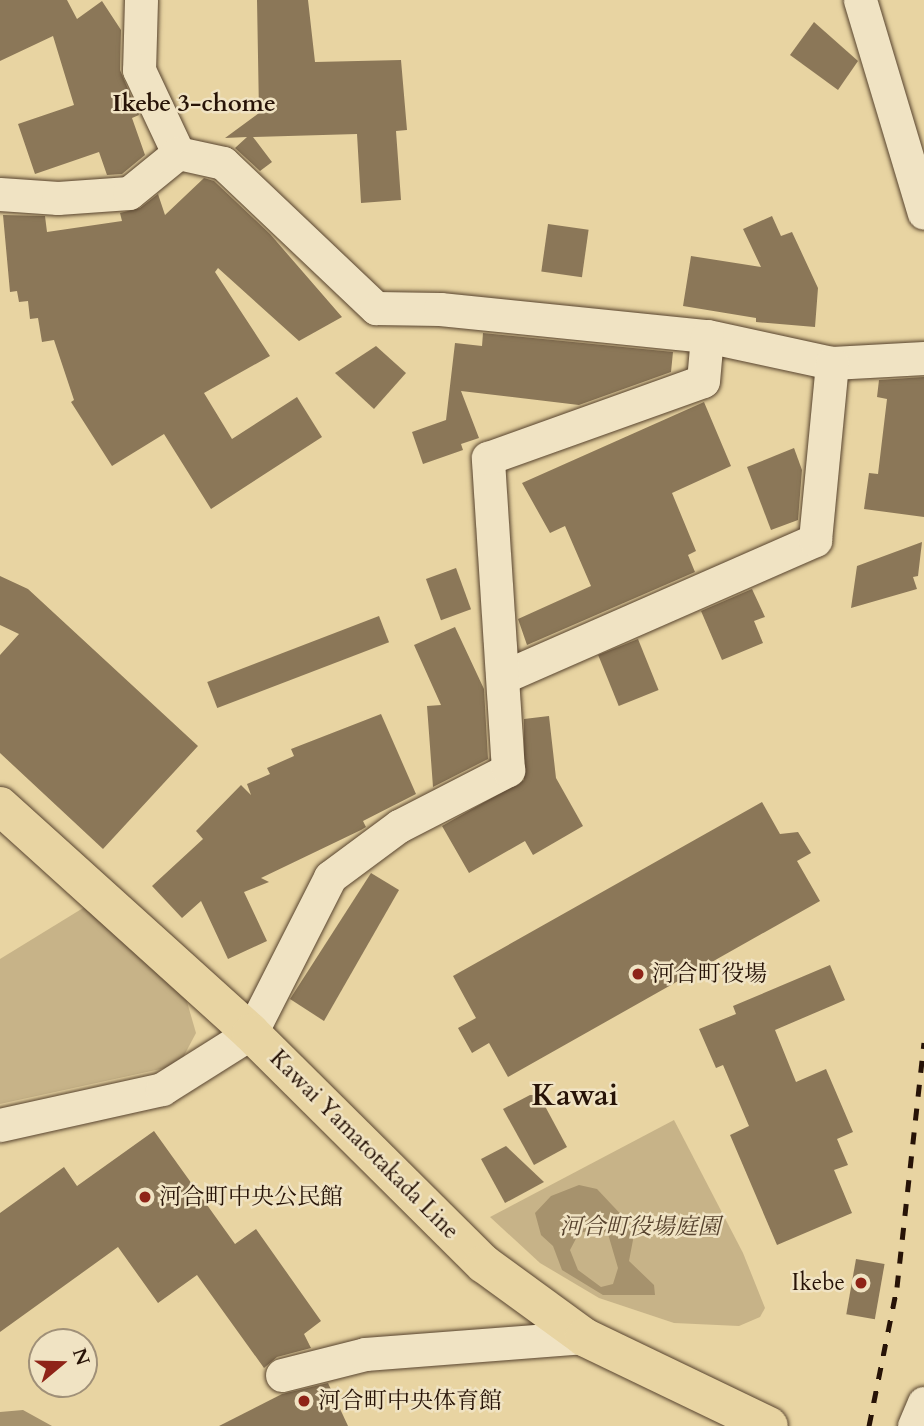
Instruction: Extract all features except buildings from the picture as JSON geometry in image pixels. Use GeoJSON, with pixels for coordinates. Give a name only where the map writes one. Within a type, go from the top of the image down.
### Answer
{"type":"FeatureCollection","features":[{"type":"Feature","properties":{"kind":"main road","name":"Kawai Yamatotakada Line"},"geometry":{"type":"LineString","coordinates":[[0,806],[251,1033],[484,1264],[584,1337],[769,1426]]}},
{"type":"Feature","properties":{"kind":"street"},"geometry":{"type":"LineString","coordinates":[[141,0],[139,71],[178,153]]}},
{"type":"Feature","properties":{"kind":"street"},"geometry":{"type":"LineString","coordinates":[[860,0],[924,213]]}},
{"type":"Feature","properties":{"kind":"street"},"geometry":{"type":"LineString","coordinates":[[0,194],[58,198],[129,193],[178,153]]}},
{"type":"Feature","properties":{"kind":"street"},"geometry":{"type":"LineString","coordinates":[[178,153],[223,163],[376,308],[440,310],[707,336],[832,363],[924,358]]}},
{"type":"Feature","properties":{"kind":"street"},"geometry":{"type":"LineString","coordinates":[[0,1125],[162,1089],[251,1033],[330,877],[399,827],[508,770],[488,458],[703,381],[707,336]]}},
{"type":"Feature","properties":{"kind":"street"},"geometry":{"type":"LineString","coordinates":[[503,677],[815,540],[832,363]]}},
{"type":"Feature","properties":{"kind":"street"},"geometry":{"type":"LineString","coordinates":[[282,1375],[365,1354],[584,1337]]}},
{"type":"Feature","properties":{"kind":"street"},"geometry":{"type":"LineString","coordinates":[[914,1426],[924,1403]]}},
{"type":"Feature","properties":{"kind":"green space"},"geometry":{"type":"Polygon","coordinates":[[[88,905],[185,995],[196,1033],[179,1065],[0,1104],[0,959],[88,905]]]}},
{"type":"Feature","properties":{"kind":"green space","name":"河合町役場庭園"},"geometry":{"type":"Polygon","coordinates":[[[674,1120],[743,1253],[765,1308],[760,1317],[739,1326],[674,1323],[599,1298],[540,1263],[490,1217],[674,1120]]]}},
{"type":"Feature","properties":{"kind":"shaded area"},"geometry":{"type":"Polygon","coordinates":[[[579,1185],[597,1189],[628,1222],[633,1240],[629,1261],[654,1285],[655,1295],[603,1295],[562,1270],[553,1246],[541,1235],[535,1213],[551,1196],[579,1185]],[[599,1229],[579,1233],[570,1250],[578,1270],[601,1287],[613,1284],[618,1268],[608,1234],[599,1229]]]}},
{"type":"Feature","properties":{"kind":"shaded area"},"geometry":{"type":"Polygon","coordinates":[[[23,1410],[52,1426],[0,1426],[0,1412],[23,1410]]]}},
{"type":"Feature","properties":{"kind":"railway"},"geometry":{"type":"LineString","coordinates":[[869,1426],[897,1287],[924,1042]]}},
{"type":"Feature","properties":{"kind":"place","name":"河合町役場"},"geometry":{"type":"Point","coordinates":[638,974]}},
{"type":"Feature","properties":{"kind":"place","name":"河合町中央公民館"},"geometry":{"type":"Point","coordinates":[145,1197]}},
{"type":"Feature","properties":{"kind":"place","name":"Ikebe"},"geometry":{"type":"Point","coordinates":[861,1283]}},
{"type":"Feature","properties":{"kind":"place","name":"河合町中央体育館"},"geometry":{"type":"Point","coordinates":[304,1401]}},
{"type":"Feature","properties":{"kind":"district","name":"Ikebe 3-chome"},"geometry":{"type":"Point","coordinates":[194,104]}},
{"type":"Feature","properties":{"kind":"district","name":"Kawai"},"geometry":{"type":"Point","coordinates":[575,1096]}}]}
